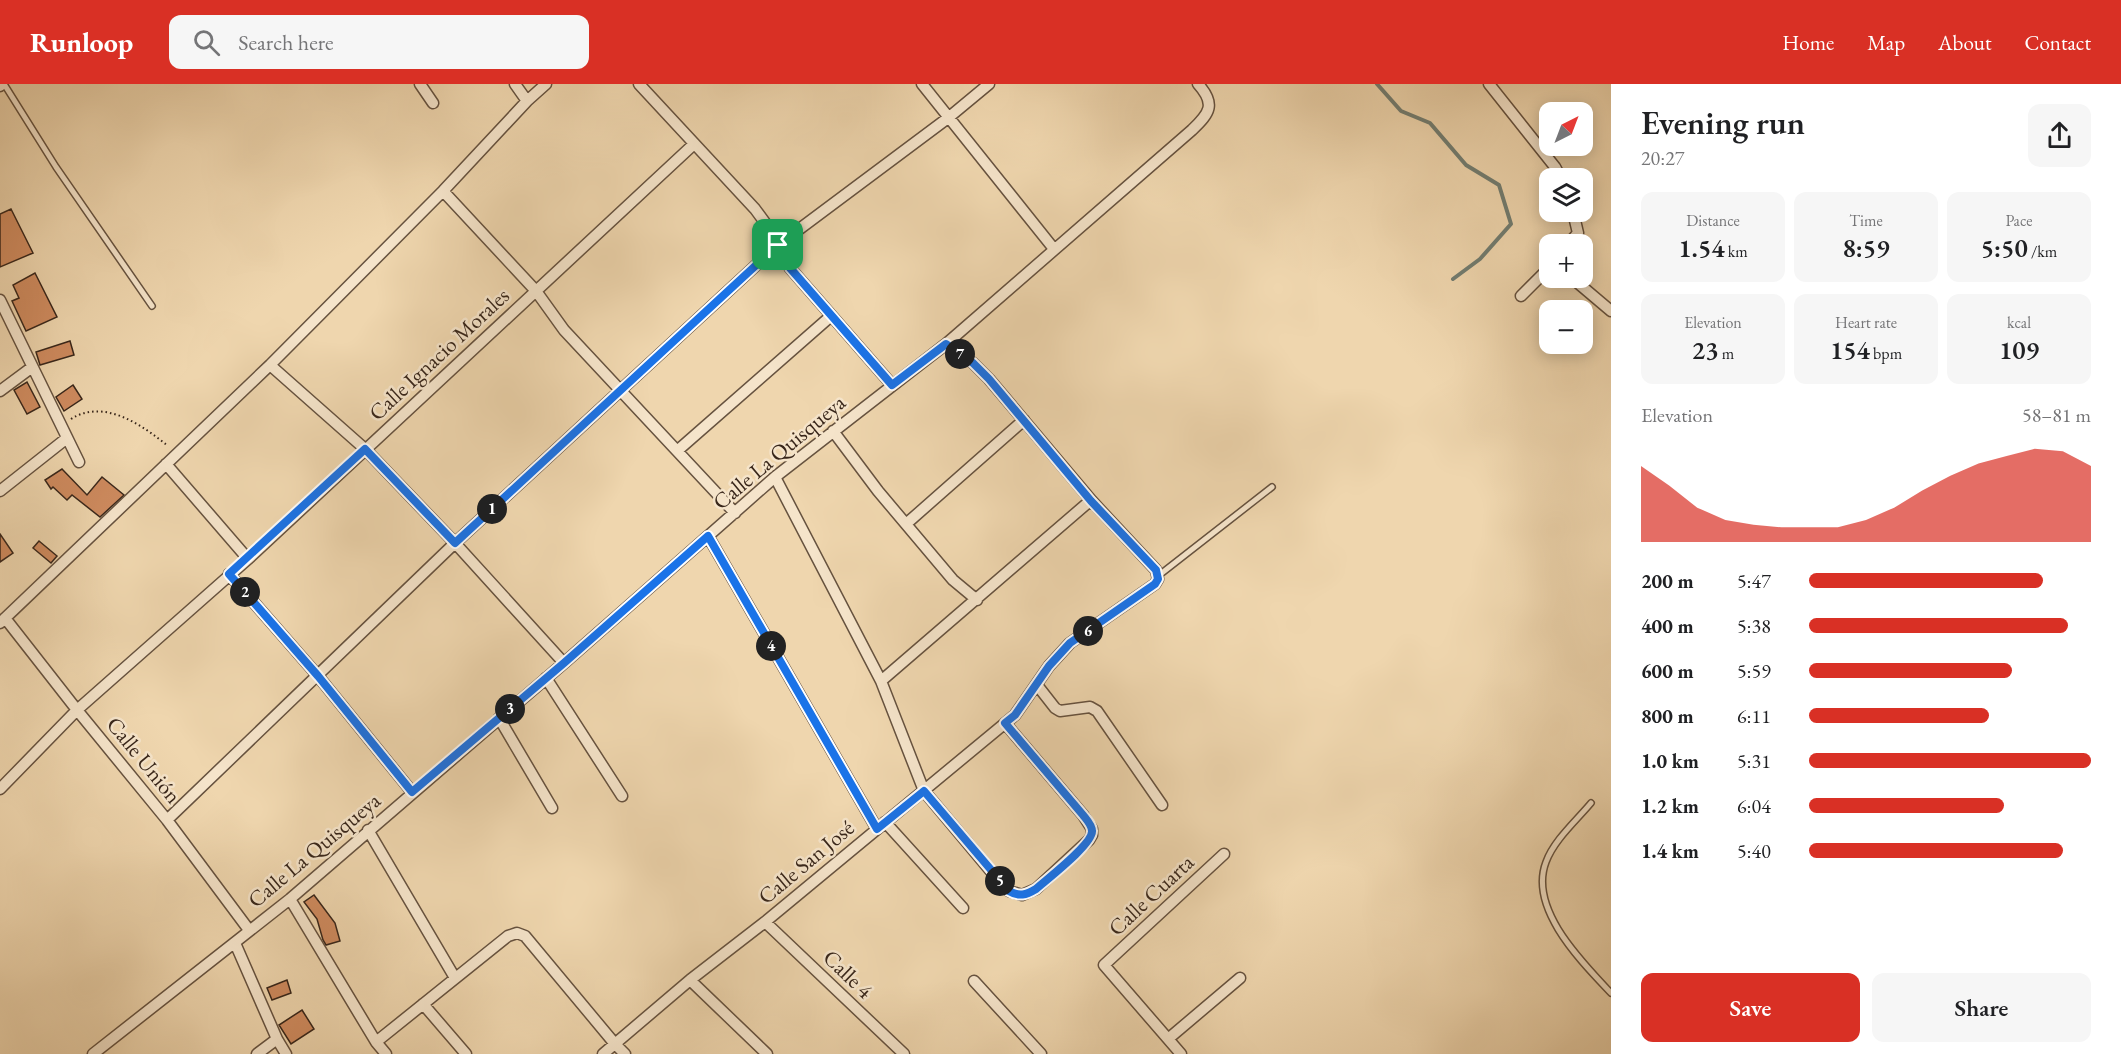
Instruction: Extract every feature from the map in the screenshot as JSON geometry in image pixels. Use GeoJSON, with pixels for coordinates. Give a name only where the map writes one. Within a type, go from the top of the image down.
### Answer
{"type":"FeatureCollection","features":[{"type":"Feature","properties":{"kind":"street"},"geometry":{"type":"LineString","coordinates":[[420,84],[433,103]]}},
{"type":"Feature","properties":{"kind":"street"},"geometry":{"type":"LineString","coordinates":[[515,84],[527,101]]}},
{"type":"Feature","properties":{"kind":"street"},"geometry":{"type":"LineString","coordinates":[[3,620],[270,365],[546,84]]}},
{"type":"Feature","properties":{"kind":"street"},"geometry":{"type":"LineString","coordinates":[[922,84],[1054,249]]}},
{"type":"Feature","properties":{"kind":"street"},"geometry":{"type":"LineString","coordinates":[[167,820],[455,543],[778,245],[948,118],[989,84]]}},
{"type":"Feature","properties":{"kind":"street","name":"Calle La Quisqueya"},"geometry":{"type":"LineString","coordinates":[[93,1054],[290,898],[564,663],[775,477],[946,344],[1192,130],[1206,117],[1209,108],[1206,93],[1198,84]]}},
{"type":"Feature","properties":{"kind":"street"},"geometry":{"type":"LineString","coordinates":[[1489,84],[1555,168]]}},
{"type":"Feature","properties":{"kind":"street"},"geometry":{"type":"LineString","coordinates":[[646,86],[694,144],[755,209],[790,268],[892,385]]}},
{"type":"Feature","properties":{"kind":"street","name":"Calle Ignacio Morales"},"geometry":{"type":"LineString","coordinates":[[0,789],[77,710],[248,558],[694,144]]}},
{"type":"Feature","properties":{"kind":"street"},"geometry":{"type":"LineString","coordinates":[[443,191],[536,291],[564,330],[735,513]]}},
{"type":"Feature","properties":{"kind":"street"},"geometry":{"type":"LineString","coordinates":[[1521,296],[1539,278]]}},
{"type":"Feature","properties":{"kind":"street"},"geometry":{"type":"LineString","coordinates":[[1584,288],[1611,311]]}},
{"type":"Feature","properties":{"kind":"street"},"geometry":{"type":"LineString","coordinates":[[0,300],[31,368],[79,462]]}},
{"type":"Feature","properties":{"kind":"street"},"geometry":{"type":"LineString","coordinates":[[678,451],[831,316]]}},
{"type":"Feature","properties":{"kind":"street"},"geometry":{"type":"LineString","coordinates":[[946,344],[973,363],[1091,501],[1156,570],[1158,576]]}},
{"type":"Feature","properties":{"kind":"street"},"geometry":{"type":"LineString","coordinates":[[270,365],[365,449],[455,543],[564,663]]}},
{"type":"Feature","properties":{"kind":"street"},"geometry":{"type":"LineString","coordinates":[[0,391],[31,368]]}},
{"type":"Feature","properties":{"kind":"street"},"geometry":{"type":"LineString","coordinates":[[906,524],[1024,420]]}},
{"type":"Feature","properties":{"kind":"street"},"geometry":{"type":"LineString","coordinates":[[833,431],[878,491],[953,580],[977,600]]}},
{"type":"Feature","properties":{"kind":"street"},"geometry":{"type":"LineString","coordinates":[[0,491],[67,438]]}},
{"type":"Feature","properties":{"kind":"street"},"geometry":{"type":"LineString","coordinates":[[166,464],[248,558]]}},
{"type":"Feature","properties":{"kind":"street"},"geometry":{"type":"LineString","coordinates":[[775,477],[881,681],[924,791],[1009,891],[1022,895],[1036,889],[1083,846],[1092,835],[1092,829],[1083,815],[1005,723]]}},
{"type":"Feature","properties":{"kind":"street"},"geometry":{"type":"LineString","coordinates":[[881,681],[1091,501]]}},
{"type":"Feature","properties":{"kind":"street"},"geometry":{"type":"LineString","coordinates":[[708,536],[881,825],[963,908]]}},
{"type":"Feature","properties":{"kind":"street"},"geometry":{"type":"LineString","coordinates":[[229,574],[318,676],[412,792]]}},
{"type":"Feature","properties":{"kind":"street","name":"Calle San José"},"geometry":{"type":"LineString","coordinates":[[603,1054],[690,980],[1015,715],[1049,666],[1070,643],[1155,584],[1158,576]]}},
{"type":"Feature","properties":{"kind":"street","name":"Calle Unión"},"geometry":{"type":"LineString","coordinates":[[3,620],[167,820],[249,930]]}},
{"type":"Feature","properties":{"kind":"street"},"geometry":{"type":"LineString","coordinates":[[546,678],[622,796]]}},
{"type":"Feature","properties":{"kind":"street"},"geometry":{"type":"LineString","coordinates":[[1037,685],[1060,711],[1090,707],[1097,711],[1162,805]]}},
{"type":"Feature","properties":{"kind":"street"},"geometry":{"type":"LineString","coordinates":[[499,718],[552,808]]}},
{"type":"Feature","properties":{"kind":"street"},"geometry":{"type":"LineString","coordinates":[[368,830],[455,978]]}},
{"type":"Feature","properties":{"kind":"street","name":"Calle Cuarta"},"geometry":{"type":"LineString","coordinates":[[1168,1039],[1104,966],[1224,854]]}},
{"type":"Feature","properties":{"kind":"street"},"geometry":{"type":"LineString","coordinates":[[290,898],[376,1042],[386,1054]]}},
{"type":"Feature","properties":{"kind":"street","name":"Calle 4"},"geometry":{"type":"LineString","coordinates":[[765,921],[904,1054]]}},
{"type":"Feature","properties":{"kind":"street"},"geometry":{"type":"LineString","coordinates":[[376,1042],[508,936],[517,933],[525,936],[625,1054]]}},
{"type":"Feature","properties":{"kind":"street"},"geometry":{"type":"LineString","coordinates":[[235,943],[277,1039],[286,1054]]}},
{"type":"Feature","properties":{"kind":"street"},"geometry":{"type":"LineString","coordinates":[[1181,1054],[1168,1039],[1240,978]]}},
{"type":"Feature","properties":{"kind":"street"},"geometry":{"type":"LineString","coordinates":[[690,980],[767,1054]]}},
{"type":"Feature","properties":{"kind":"street"},"geometry":{"type":"LineString","coordinates":[[974,981],[1041,1054]]}},
{"type":"Feature","properties":{"kind":"street"},"geometry":{"type":"LineString","coordinates":[[423,1004],[466,1054]]}},
{"type":"Feature","properties":{"kind":"street"},"geometry":{"type":"LineString","coordinates":[[257,1054],[277,1039]]}},
{"type":"Feature","properties":{"kind":"lane"},"geometry":{"type":"LineString","coordinates":[[2,85],[152,306]]}},
{"type":"Feature","properties":{"kind":"lane"},"geometry":{"type":"LineString","coordinates":[[1158,576],[1272,487]]}},
{"type":"Feature","properties":{"kind":"lane"},"geometry":{"type":"LineString","coordinates":[[1591,803],[1553,848],[1542,875],[1545,894],[1557,929],[1611,993]]}},
{"type":"Feature","properties":{"kind":"path"},"geometry":{"type":"LineString","coordinates":[[61,426],[82,412],[95,410],[114,414],[146,428],[178,453]]}},
{"type":"Feature","properties":{"kind":"building"},"geometry":{"type":"Polygon","coordinates":[[[11,209],[33,253],[0,267],[0,214],[11,209]]]}},
{"type":"Feature","properties":{"kind":"building"},"geometry":{"type":"Polygon","coordinates":[[[35,273],[57,317],[26,331],[12,301],[19,298],[13,285],[35,273]]]}},
{"type":"Feature","properties":{"kind":"building"},"geometry":{"type":"Polygon","coordinates":[[[70,341],[74,355],[40,365],[36,352],[70,341]]]}},
{"type":"Feature","properties":{"kind":"building"},"geometry":{"type":"Polygon","coordinates":[[[27,382],[40,407],[27,414],[14,390],[27,382]]]}},
{"type":"Feature","properties":{"kind":"building"},"geometry":{"type":"Polygon","coordinates":[[[73,385],[82,399],[64,411],[56,397],[73,385]]]}},
{"type":"Feature","properties":{"kind":"building"},"geometry":{"type":"Polygon","coordinates":[[[62,469],[87,495],[102,477],[124,495],[100,517],[72,495],[67,500],[53,487],[51,489],[45,480],[62,469]]]}},
{"type":"Feature","properties":{"kind":"building"},"geometry":{"type":"Polygon","coordinates":[[[0,534],[13,553],[0,562],[0,534]]]}},
{"type":"Feature","properties":{"kind":"building"},"geometry":{"type":"Polygon","coordinates":[[[39,541],[57,556],[51,563],[33,548],[39,541]]]}},
{"type":"Feature","properties":{"kind":"building"},"geometry":{"type":"Polygon","coordinates":[[[314,895],[335,923],[340,941],[326,945],[323,940],[317,919],[304,902],[314,895]]]}},
{"type":"Feature","properties":{"kind":"building"},"geometry":{"type":"Polygon","coordinates":[[[287,980],[291,993],[272,1000],[267,988],[287,980]]]}},
{"type":"Feature","properties":{"kind":"building"},"geometry":{"type":"Polygon","coordinates":[[[302,1010],[314,1029],[291,1044],[279,1025],[302,1010]]]}},
{"type":"Feature","properties":{"kind":"waterway"},"geometry":{"type":"LineString","coordinates":[[1377,84],[1401,111],[1430,123],[1466,165],[1499,185],[1511,224],[1480,259],[1453,279]]}},
{"type":"Feature","properties":{"kind":"route"},"geometry":{"type":"LineString","coordinates":[[778,245],[790,268],[892,385],[946,344],[973,363],[1091,501],[1156,570],[1158,579],[1155,584],[1070,643],[1049,666],[1015,715],[1005,723],[1090,823],[1092,829],[1089,840],[1029,893],[1022,895],[1009,891],[924,791],[877,829],[708,536],[564,663],[412,792],[318,676],[229,574],[365,449],[455,543],[778,245]]}}]}
